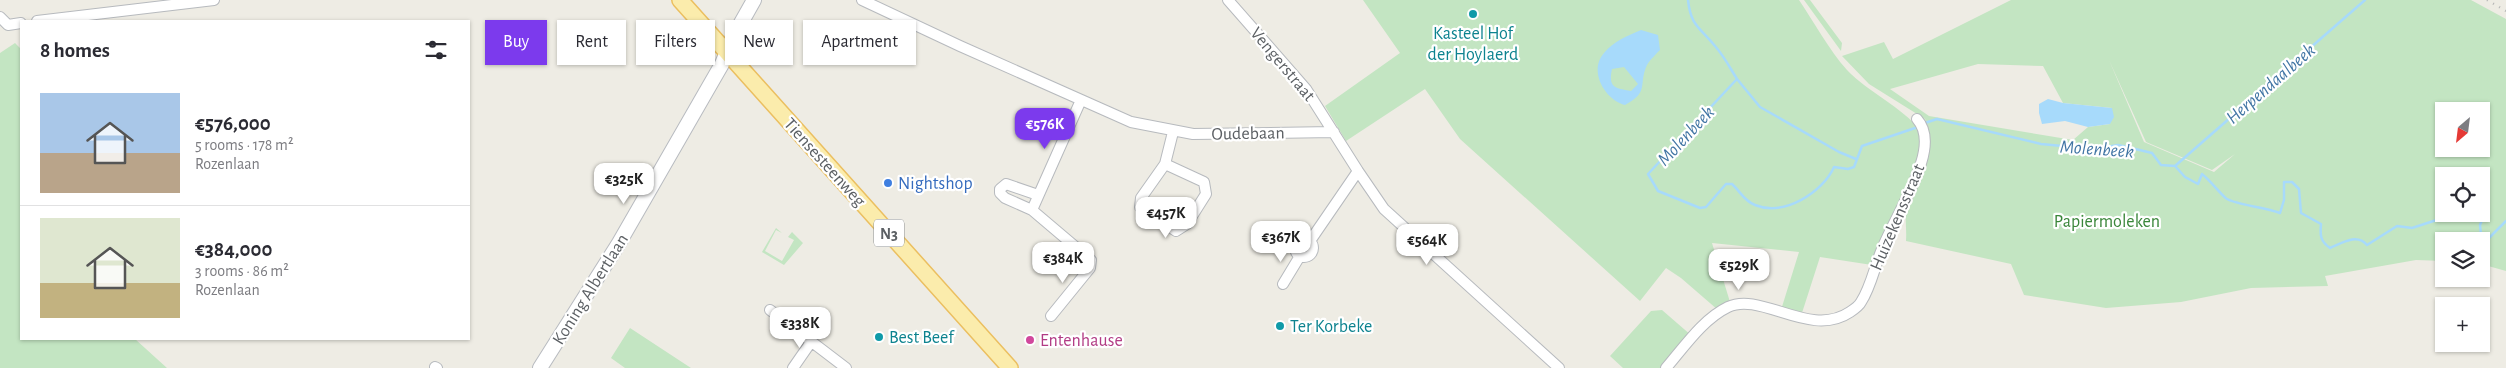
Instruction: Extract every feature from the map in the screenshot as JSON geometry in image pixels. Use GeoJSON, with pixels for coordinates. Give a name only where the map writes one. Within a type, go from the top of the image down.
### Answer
{"type":"FeatureCollection","features":[{"type":"Feature","properties":{"kind":"main road","name":"Tiensesteenweg"},"geometry":{"type":"LineString","coordinates":[[680,0],[725,50]]}},
{"type":"Feature","properties":{"kind":"main road","name":"Tiensesteenweg"},"geometry":{"type":"LineString","coordinates":[[739,65],[1010,368]]}},
{"type":"Feature","properties":{"kind":"street"},"geometry":{"type":"LineString","coordinates":[[45,20],[214,0]]}},
{"type":"Feature","properties":{"kind":"street","name":"Koning Albertlaan"},"geometry":{"type":"LineString","coordinates":[[743,20],[754,0]]}},
{"type":"Feature","properties":{"kind":"street","name":"Oudebaan"},"geometry":{"type":"LineString","coordinates":[[862,0],[1132,122],[1173,132],[1193,134],[1334,132]]}},
{"type":"Feature","properties":{"kind":"street","name":"Vengerstraat"},"geometry":{"type":"LineString","coordinates":[[1228,0],[1297,78],[1315,101],[1334,132]]}},
{"type":"Feature","properties":{"kind":"street"},"geometry":{"type":"LineString","coordinates":[[0,17],[8,25],[20,23]]}},
{"type":"Feature","properties":{"kind":"street","name":"Koning Albertlaan"},"geometry":{"type":"LineString","coordinates":[[540,368],[619,243],[725,58]]}},
{"type":"Feature","properties":{"kind":"street"},"geometry":{"type":"LineString","coordinates":[[1032,210],[1081,100]]}},
{"type":"Feature","properties":{"kind":"street","name":"Huizekensstraat"},"geometry":{"type":"LineString","coordinates":[[1666,368],[1700,329],[1730,306],[1750,305],[1811,320],[1832,320],[1851,312],[1861,302],[1881,250],[1922,161],[1925,141],[1922,127],[1917,119]]}},
{"type":"Feature","properties":{"kind":"street"},"geometry":{"type":"LineString","coordinates":[[1165,164],[1204,182],[1206,194],[1187,224],[1176,231],[1140,207],[1141,198],[1165,164],[1173,132]]}},
{"type":"Feature","properties":{"kind":"street"},"geometry":{"type":"LineString","coordinates":[[1334,132],[1378,201],[1393,218],[1559,368]]}},
{"type":"Feature","properties":{"kind":"street"},"geometry":{"type":"LineString","coordinates":[[1282,284],[1300,256],[1307,256],[1312,253],[1313,247],[1310,241],[1358,171]]}},
{"type":"Feature","properties":{"kind":"street"},"geometry":{"type":"LineString","coordinates":[[1038,195],[1006,184],[1000,189],[1000,193],[1005,198],[1032,210],[1091,260],[1090,268],[1051,316]]}},
{"type":"Feature","properties":{"kind":"street"},"geometry":{"type":"LineString","coordinates":[[770,310],[846,368]]}},
{"type":"Feature","properties":{"kind":"street"},"geometry":{"type":"LineString","coordinates":[[793,368],[812,342]]}},
{"type":"Feature","properties":{"kind":"green space"},"geometry":{"type":"Polygon","coordinates":[[[1363,0],[1799,0],[1828,45],[1847,70],[1865,86],[1904,114],[1921,131],[1920,159],[1872,265],[1820,257],[1801,316],[1781,310],[1799,252],[1712,243],[1730,302],[1718,310],[1681,278],[1666,268],[1640,301],[1460,139],[1425,89],[1346,141],[1325,106],[1400,53],[1363,0]]]}},
{"type":"Feature","properties":{"kind":"green space"},"geometry":{"type":"Polygon","coordinates":[[[1804,0],[1810,0],[1842,43],[1841,51],[1804,0]]]}},
{"type":"Feature","properties":{"kind":"green space","name":"Papiermoleken"},"geometry":{"type":"Polygon","coordinates":[[[2011,0],[2471,0],[2506,19],[2506,271],[2490,267],[2490,232],[2435,232],[2435,261],[2416,260],[2325,276],[2328,286],[2251,288],[2181,302],[2106,308],[2024,295],[2011,264],[1906,241],[1907,201],[1928,150],[1929,130],[1925,119],[1869,84],[1842,56],[1884,42],[1893,59],[2011,0]],[[2109,60],[2144,142],[2214,172],[2235,154],[2212,170],[2146,142],[2109,60]],[[1978,64],[1890,89],[1929,116],[2073,140],[2088,127],[2110,124],[2112,108],[2063,103],[2043,66],[1978,64]]]}},
{"type":"Feature","properties":{"kind":"green space"},"geometry":{"type":"Polygon","coordinates":[[[15,43],[20,48],[20,340],[136,340],[167,368],[0,368],[0,53],[15,43]]]}},
{"type":"Feature","properties":{"kind":"green space"},"geometry":{"type":"Polygon","coordinates":[[[776,228],[782,233],[776,230],[765,251],[782,261],[794,240],[788,237],[792,232],[803,243],[784,265],[762,252],[776,228]]]}},
{"type":"Feature","properties":{"kind":"green space"},"geometry":{"type":"Polygon","coordinates":[[[1662,310],[1692,336],[1663,368],[1623,368],[1610,356],[1651,311],[1662,310]]]}},
{"type":"Feature","properties":{"kind":"green space"},"geometry":{"type":"Polygon","coordinates":[[[630,328],[691,368],[625,368],[611,358],[630,328]]]}},
{"type":"Feature","properties":{"kind":"water"},"geometry":{"type":"Polygon","coordinates":[[[1641,30],[1658,35],[1660,50],[1647,65],[1641,92],[1625,105],[1618,102],[1605,91],[1598,76],[1599,60],[1612,45],[1641,30]],[[1624,67],[1612,69],[1612,84],[1617,88],[1631,91],[1638,84],[1624,67]]]}},
{"type":"Feature","properties":{"kind":"water"},"geometry":{"type":"Polygon","coordinates":[[[2048,99],[2063,103],[2112,108],[2114,117],[2110,124],[2088,127],[2065,121],[2042,124],[2039,104],[2048,99]]]}},
{"type":"Feature","properties":{"kind":"waterway","name":"Molenbeek"},"geometry":{"type":"LineString","coordinates":[[1688,0],[1691,16],[1697,26],[1721,54],[1737,79],[1648,174],[1658,191],[1700,208],[1706,207],[1726,184],[1732,184],[1751,203],[1766,208],[1778,208],[1790,205],[1812,193],[1829,176],[1834,167],[1848,169],[1854,167],[1862,146],[1918,127]]}},
{"type":"Feature","properties":{"kind":"waterway","name":"Herpendaalbeek"},"geometry":{"type":"LineString","coordinates":[[2175,166],[2365,0]]}},
{"type":"Feature","properties":{"kind":"waterway","name":"Molenbeek"},"geometry":{"type":"LineString","coordinates":[[1737,79],[1760,107],[1839,152],[1856,159]]}},
{"type":"Feature","properties":{"kind":"waterway","name":"Molenbeek"},"geometry":{"type":"LineString","coordinates":[[1925,123],[1937,119],[2041,144],[2094,149],[2118,145],[2152,153],[2161,165],[2175,166],[2185,177],[2198,184],[2202,174],[2227,199],[2280,213],[2284,200],[2284,182],[2292,182],[2299,189],[2301,213],[2321,224],[2321,238],[2330,248],[2354,239],[2363,241],[2367,245],[2397,226],[2412,228],[2435,221]]}},
{"type":"Feature","properties":{"kind":"waterway","name":"Molenbeek"},"geometry":{"type":"LineString","coordinates":[[2481,222],[2481,235],[2488,239],[2506,221]]}},
{"type":"Feature","properties":{"kind":"railway"},"geometry":{"type":"LineString","coordinates":[[2487,0],[2506,11]]}},
{"type":"Feature","properties":{"kind":"place","name":"Kasteel Hof der Hoylaerd"},"geometry":{"type":"Point","coordinates":[1473,14]}},
{"type":"Feature","properties":{"kind":"place","name":"Nightshop"},"geometry":{"type":"Point","coordinates":[888,183]}},
{"type":"Feature","properties":{"kind":"place","name":"Ter Korbeke"},"geometry":{"type":"Point","coordinates":[1280,326]}},
{"type":"Feature","properties":{"kind":"place","name":"Best Beef"},"geometry":{"type":"Point","coordinates":[879,337]}},
{"type":"Feature","properties":{"kind":"place","name":"Entenhause"},"geometry":{"type":"Point","coordinates":[1030,340]}}]}
